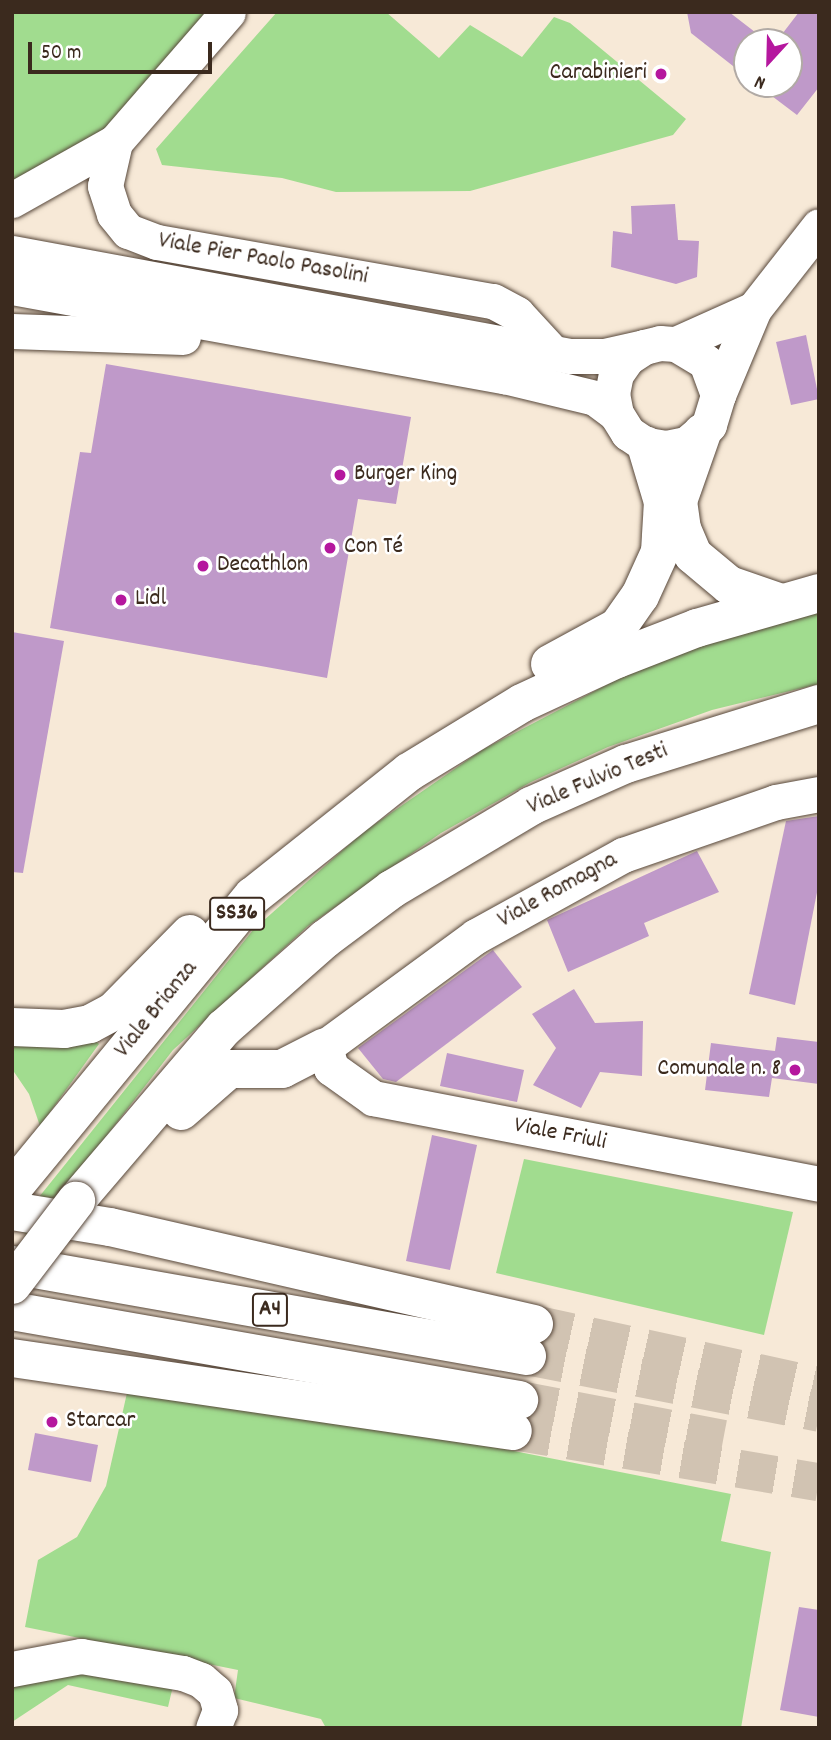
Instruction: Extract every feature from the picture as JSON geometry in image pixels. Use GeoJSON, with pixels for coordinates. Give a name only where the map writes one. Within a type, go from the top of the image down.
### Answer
{"type":"FeatureCollection","features":[{"type":"Feature","properties":{"kind":"highway"},"geometry":{"type":"LineString","coordinates":[[702,433],[678,501],[682,529],[693,555],[729,585],[778,602]]}},
{"type":"Feature","properties":{"kind":"highway"},"geometry":{"type":"LineString","coordinates":[[522,703],[533,673],[618,627],[640,596],[660,552],[663,502],[646,444]]}},
{"type":"Feature","properties":{"kind":"highway","name":"SS36"},"geometry":{"type":"LineString","coordinates":[[522,703],[617,659],[778,602],[819,593]]}},
{"type":"Feature","properties":{"kind":"highway","name":"Viale Brianza"},"geometry":{"type":"LineString","coordinates":[[12,1189],[253,896],[409,772],[522,703]]}},
{"type":"Feature","properties":{"kind":"highway","name":"Viale Fulvio Testi"},"geometry":{"type":"LineString","coordinates":[[76,1201],[224,1028],[325,939],[392,889],[531,806],[626,764],[819,704]]}},
{"type":"Feature","properties":{"kind":"highway"},"geometry":{"type":"LineString","coordinates":[[12,1027],[64,1029],[90,1024],[114,1011],[217,907],[253,896]]}},
{"type":"Feature","properties":{"kind":"highway"},"geometry":{"type":"LineString","coordinates":[[12,1285],[76,1201],[155,1137],[222,1073],[235,1067],[292,1067],[325,1047]]}},
{"type":"Feature","properties":{"kind":"highway","name":"A4"},"geometry":{"type":"LineString","coordinates":[[12,1211],[110,1227],[531,1340],[12,1265]]}},
{"type":"Feature","properties":{"kind":"highway","name":"A4"},"geometry":{"type":"LineString","coordinates":[[12,1311],[516,1416],[12,1358]]}},
{"type":"Feature","properties":{"kind":"street"},"geometry":{"type":"LineString","coordinates":[[12,201],[115,142],[228,12]]}},
{"type":"Feature","properties":{"kind":"street","name":"Viale Pier Paolo Pasolini"},"geometry":{"type":"LineString","coordinates":[[115,142],[105,186],[114,214],[128,231],[157,242],[493,300],[517,314],[551,351]]}},
{"type":"Feature","properties":{"kind":"street"},"geometry":{"type":"LineString","coordinates":[[12,287],[313,341],[564,390],[595,398],[615,414],[628,433],[646,444],[666,448],[686,444],[702,433],[714,416],[718,395],[754,309],[819,226]]}},
{"type":"Feature","properties":{"kind":"street","name":"Viale Pier Paolo Pasolini"},"geometry":{"type":"LineString","coordinates":[[12,253],[551,351],[604,356],[660,345]]}},
{"type":"Feature","properties":{"kind":"street"},"geometry":{"type":"LineString","coordinates":[[615,414],[612,394],[616,374],[628,358],[754,309]]}},
{"type":"Feature","properties":{"kind":"street"},"geometry":{"type":"LineString","coordinates":[[12,331],[313,341]]}},
{"type":"Feature","properties":{"kind":"street"},"geometry":{"type":"LineString","coordinates":[[660,345],[706,362],[718,395]]}},
{"type":"Feature","properties":{"kind":"street","name":"Viale Romagna"},"geometry":{"type":"LineString","coordinates":[[325,1047],[476,936],[623,855],[776,802],[819,794]]}},
{"type":"Feature","properties":{"kind":"street","name":"Viale Friuli"},"geometry":{"type":"LineString","coordinates":[[325,1047],[331,1068],[373,1098],[819,1184]]}},
{"type":"Feature","properties":{"kind":"street"},"geometry":{"type":"LineString","coordinates":[[12,1669],[81,1656],[183,1673],[201,1680],[215,1692],[220,1710],[213,1728]]}},
{"type":"Feature","properties":{"kind":"green space"},"geometry":{"type":"Polygon","coordinates":[[[12,12],[212,12],[100,135],[12,189],[12,12]]]}},
{"type":"Feature","properties":{"kind":"green space"},"geometry":{"type":"Polygon","coordinates":[[[277,12],[386,12],[439,58],[470,25],[522,57],[554,17],[570,23],[686,119],[673,135],[470,191],[336,192],[282,178],[162,165],[156,149],[277,12]]]}},
{"type":"Feature","properties":{"kind":"green space"},"geometry":{"type":"Polygon","coordinates":[[[819,610],[819,684],[712,710],[608,747],[531,782],[441,833],[308,926],[173,1050],[29,1236],[15,1227],[253,930],[362,833],[482,750],[614,681],[691,649],[819,610]]]}},
{"type":"Feature","properties":{"kind":"green space"},"geometry":{"type":"Polygon","coordinates":[[[12,1033],[93,1038],[99,1044],[40,1126],[29,1094],[12,1069],[12,1033]]]}},
{"type":"Feature","properties":{"kind":"green space"},"geometry":{"type":"Polygon","coordinates":[[[524,1159],[793,1212],[764,1335],[496,1273],[524,1159]]]}},
{"type":"Feature","properties":{"kind":"green space"},"geometry":{"type":"Polygon","coordinates":[[[129,1384],[509,1450],[731,1494],[721,1541],[771,1552],[741,1728],[326,1728],[321,1719],[234,1698],[238,1670],[25,1627],[38,1560],[77,1537],[106,1486],[129,1384]]]}},
{"type":"Feature","properties":{"kind":"green space"},"geometry":{"type":"Polygon","coordinates":[[[61,1671],[173,1686],[168,1707],[68,1685],[12,1722],[12,1683],[61,1671]]]}},
{"type":"Feature","properties":{"kind":"building"},"geometry":{"type":"Polygon","coordinates":[[[687,12],[729,12],[750,28],[733,28],[733,66],[691,33],[687,12]]]}},
{"type":"Feature","properties":{"kind":"building"},"geometry":{"type":"Polygon","coordinates":[[[799,12],[819,12],[819,87],[797,115],[775,98],[803,98],[803,28],[787,28],[799,12]]]}},
{"type":"Feature","properties":{"kind":"building"},"geometry":{"type":"Polygon","coordinates":[[[675,204],[678,240],[699,241],[697,277],[676,284],[611,267],[613,231],[632,234],[631,206],[675,204]]]}},
{"type":"Feature","properties":{"kind":"building"},"geometry":{"type":"Polygon","coordinates":[[[806,335],[819,399],[791,405],[776,342],[806,335]]]}},
{"type":"Feature","properties":{"kind":"building","name":"Decathlon"},"geometry":{"type":"Polygon","coordinates":[[[106,364],[411,417],[396,504],[358,499],[327,678],[50,628],[80,452],[91,453],[106,364]]]}},
{"type":"Feature","properties":{"kind":"building"},"geometry":{"type":"Polygon","coordinates":[[[12,632],[64,641],[23,873],[12,872],[12,632]]]}},
{"type":"Feature","properties":{"kind":"building"},"geometry":{"type":"Polygon","coordinates":[[[819,816],[819,882],[795,1005],[749,994],[786,821],[819,816]]]}},
{"type":"Feature","properties":{"kind":"building"},"geometry":{"type":"Polygon","coordinates":[[[697,851],[719,892],[644,923],[649,936],[568,972],[547,920],[697,851]]]}},
{"type":"Feature","properties":{"kind":"building"},"geometry":{"type":"Polygon","coordinates":[[[493,950],[522,987],[396,1082],[383,1079],[358,1048],[493,950]]]}},
{"type":"Feature","properties":{"kind":"building"},"geometry":{"type":"Polygon","coordinates":[[[574,989],[595,1023],[643,1021],[642,1076],[600,1072],[581,1108],[533,1085],[556,1048],[532,1014],[574,989]]]}},
{"type":"Feature","properties":{"kind":"building"},"geometry":{"type":"Polygon","coordinates":[[[777,1037],[819,1042],[819,1084],[772,1078],[769,1097],[705,1090],[711,1043],[775,1051],[777,1037]]]}},
{"type":"Feature","properties":{"kind":"building"},"geometry":{"type":"Polygon","coordinates":[[[447,1053],[524,1070],[517,1102],[440,1086],[447,1053]]]}},
{"type":"Feature","properties":{"kind":"building"},"geometry":{"type":"Polygon","coordinates":[[[432,1135],[477,1145],[450,1270],[406,1261],[432,1135]]]}},
{"type":"Feature","properties":{"kind":"building"},"geometry":{"type":"Polygon","coordinates":[[[35,1433],[98,1445],[91,1482],[28,1470],[35,1433]]]}},
{"type":"Feature","properties":{"kind":"building"},"geometry":{"type":"Polygon","coordinates":[[[799,1607],[819,1610],[819,1717],[780,1710],[799,1607]]]}},
{"type":"Feature","properties":{"kind":"tunnel"},"geometry":{"type":"LineString","coordinates":[[534,1324],[819,1386]]}},
{"type":"Feature","properties":{"kind":"tunnel"},"geometry":{"type":"LineString","coordinates":[[527,1356],[819,1413]]}},
{"type":"Feature","properties":{"kind":"tunnel"},"geometry":{"type":"LineString","coordinates":[[519,1400],[723,1439]]}},
{"type":"Feature","properties":{"kind":"tunnel"},"geometry":{"type":"LineString","coordinates":[[513,1431],[819,1482]]}},
{"type":"Feature","properties":{"kind":"place","name":"Carabinieri"},"geometry":{"type":"Point","coordinates":[661,74]}},
{"type":"Feature","properties":{"kind":"place","name":"Burger King"},"geometry":{"type":"Point","coordinates":[340,475]}},
{"type":"Feature","properties":{"kind":"place","name":"Con Té"},"geometry":{"type":"Point","coordinates":[330,548]}},
{"type":"Feature","properties":{"kind":"place","name":"Decathlon"},"geometry":{"type":"Point","coordinates":[203,566]}},
{"type":"Feature","properties":{"kind":"place","name":"Lidl"},"geometry":{"type":"Point","coordinates":[121,600]}},
{"type":"Feature","properties":{"kind":"place","name":"Comunale n. 8"},"geometry":{"type":"Point","coordinates":[795,1070]}},
{"type":"Feature","properties":{"kind":"place","name":"Starcar"},"geometry":{"type":"Point","coordinates":[52,1422]}}]}
